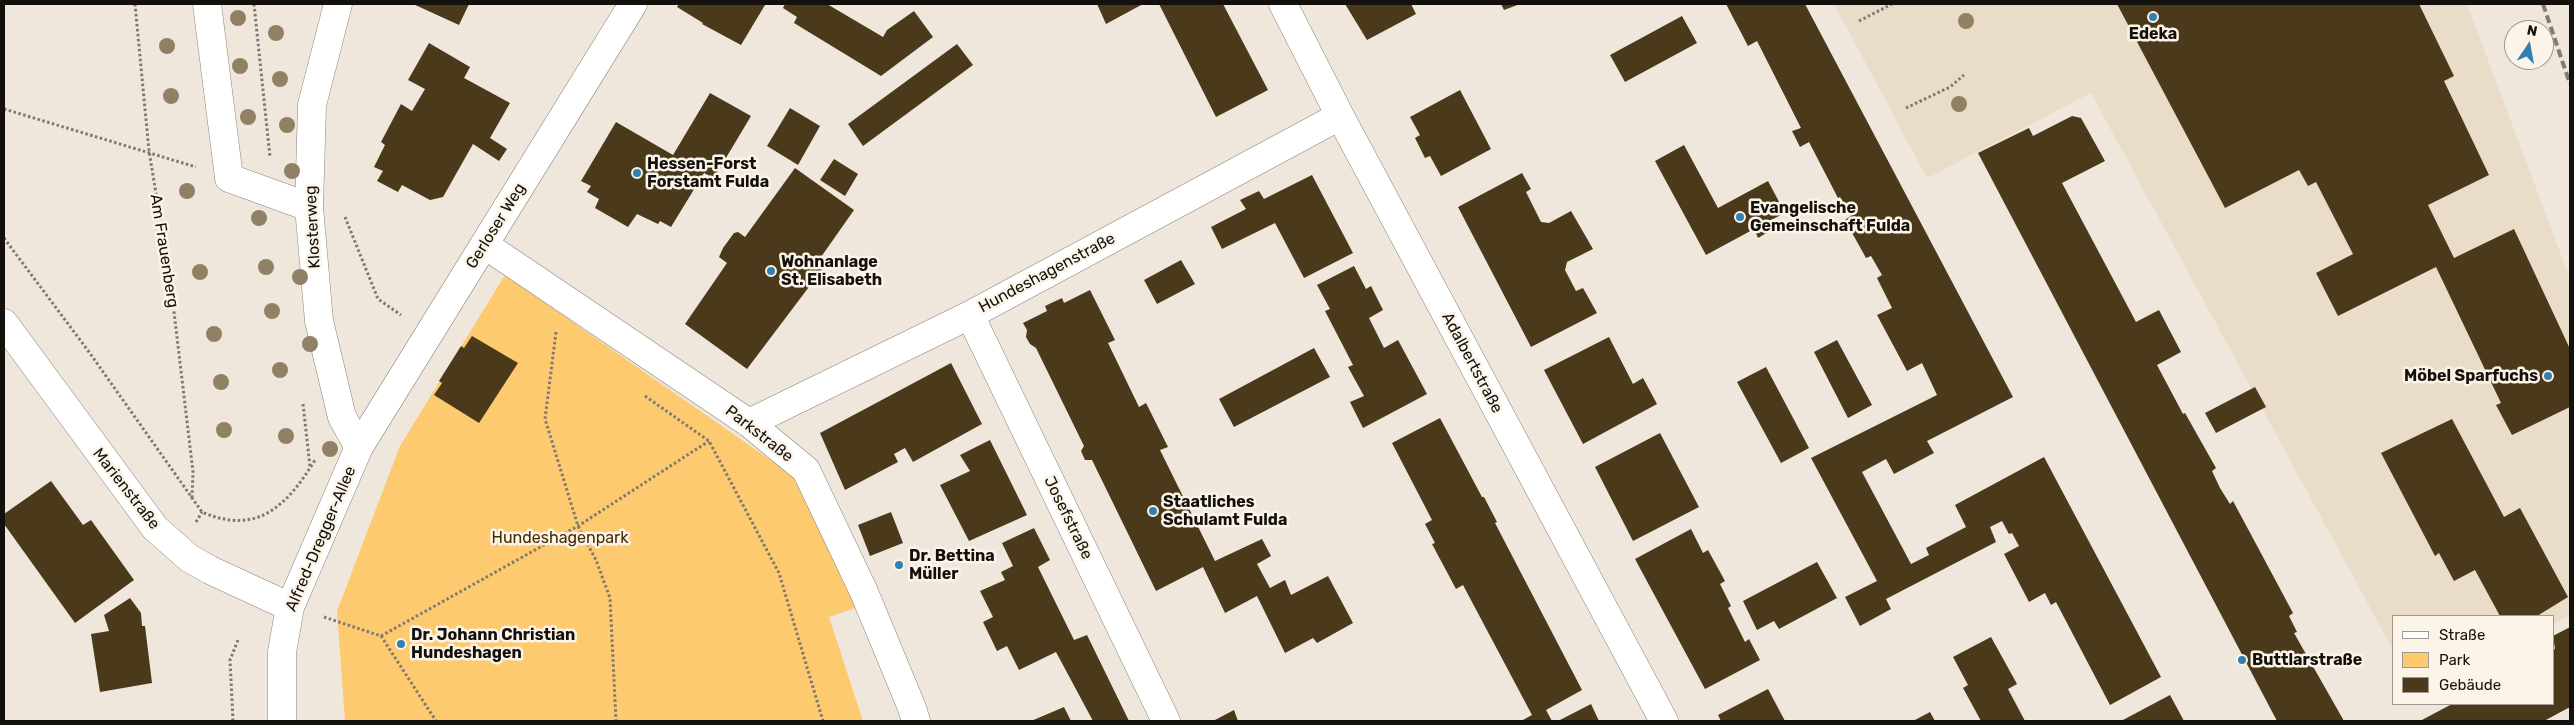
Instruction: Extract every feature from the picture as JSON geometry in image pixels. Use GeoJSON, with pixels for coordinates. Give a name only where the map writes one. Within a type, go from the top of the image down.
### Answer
{"type":"FeatureCollection","features":[{"type":"Feature","properties":{"kind":"street"},"geometry":{"type":"LineString","coordinates":[[207,4],[229,178],[309,207]]}},
{"type":"Feature","properties":{"kind":"street","name":"Klosterweg"},"geometry":{"type":"LineString","coordinates":[[338,4],[312,105],[309,207],[319,321],[342,417],[359,447]]}},
{"type":"Feature","properties":{"kind":"street","name":"Gerloser Weg"},"geometry":{"type":"LineString","coordinates":[[359,447],[633,4]]}},
{"type":"Feature","properties":{"kind":"street","name":"Adalbertstraße"},"geometry":{"type":"LineString","coordinates":[[1283,4],[1340,116],[1664,721]]}},
{"type":"Feature","properties":{"kind":"street","name":"Hundeshagenstraße"},"geometry":{"type":"LineString","coordinates":[[749,423],[970,315],[1340,116]]}},
{"type":"Feature","properties":{"kind":"street","name":"Parkstraße"},"geometry":{"type":"LineString","coordinates":[[485,245],[749,423],[806,470],[864,592],[916,721]]}},
{"type":"Feature","properties":{"kind":"street","name":"Josefstraße"},"geometry":{"type":"LineString","coordinates":[[970,315],[1166,721]]}},
{"type":"Feature","properties":{"kind":"street","name":"Marienstraße"},"geometry":{"type":"LineString","coordinates":[[4,323],[154,528],[188,558],[290,607]]}},
{"type":"Feature","properties":{"kind":"street","name":"Alfred-Dregger-Allee"},"geometry":{"type":"LineString","coordinates":[[282,721],[282,652],[290,607],[359,447]]}},
{"type":"Feature","properties":{"kind":"path","name":"Am Frauenberg"},"geometry":{"type":"LineString","coordinates":[[135,4],[149,152],[171,288],[193,472],[192,498]]}},
{"type":"Feature","properties":{"kind":"path"},"geometry":{"type":"LineString","coordinates":[[254,4],[274,195]]}},
{"type":"Feature","properties":{"kind":"path"},"geometry":{"type":"LineString","coordinates":[[1859,21],[1891,4]]}},
{"type":"Feature","properties":{"kind":"path"},"geometry":{"type":"LineString","coordinates":[[1906,108],[1937,94],[1964,75]]}},
{"type":"Feature","properties":{"kind":"path"},"geometry":{"type":"LineString","coordinates":[[4,109],[229,178]]}},
{"type":"Feature","properties":{"kind":"path"},"geometry":{"type":"LineString","coordinates":[[342,210],[378,299],[406,318]]}},
{"type":"Feature","properties":{"kind":"path"},"geometry":{"type":"LineString","coordinates":[[4,238],[89,352],[202,512],[222,520],[249,521],[263,516],[278,507],[320,451]]}},
{"type":"Feature","properties":{"kind":"path"},"geometry":{"type":"LineString","coordinates":[[556,332],[545,419],[578,526],[596,560],[610,598],[616,721]]}},
{"type":"Feature","properties":{"kind":"path"},"geometry":{"type":"LineString","coordinates":[[381,636],[578,526],[709,441],[779,573],[822,721]]}},
{"type":"Feature","properties":{"kind":"path"},"geometry":{"type":"LineString","coordinates":[[324,617],[381,636],[436,721]]}},
{"type":"Feature","properties":{"kind":"path"},"geometry":{"type":"LineString","coordinates":[[234,721],[230,660],[238,640]]}},
{"type":"Feature","properties":{"kind":"shaded area"},"geometry":{"type":"Polygon","coordinates":[[[1834,4],[2467,4],[2570,279],[2570,615],[2554,623],[2554,615],[2392,615],[2392,648],[2091,93],[1927,178],[1834,4]]]}},
{"type":"Feature","properties":{"kind":"green space","name":"Hundeshagenpark"},"geometry":{"type":"Polygon","coordinates":[[[505,275],[792,475],[858,607],[829,617],[863,721],[345,721],[337,611],[400,446],[505,275]]]}},
{"type":"Feature","properties":{"kind":"building"},"geometry":{"type":"Polygon","coordinates":[[[413,4],[469,4],[459,25],[413,4]]]}},
{"type":"Feature","properties":{"kind":"building"},"geometry":{"type":"Polygon","coordinates":[[[679,4],[765,5],[741,45],[702,24],[677,7],[679,4]]]}},
{"type":"Feature","properties":{"kind":"building"},"geometry":{"type":"Polygon","coordinates":[[[785,4],[827,4],[883,37],[887,30],[914,11],[933,37],[881,76],[794,23],[797,17],[783,8],[785,4]]]}},
{"type":"Feature","properties":{"kind":"building"},"geometry":{"type":"Polygon","coordinates":[[[1097,4],[1143,4],[1106,24],[1097,4]]]}},
{"type":"Feature","properties":{"kind":"building"},"geometry":{"type":"Polygon","coordinates":[[[1159,4],[1223,4],[1268,90],[1216,117],[1159,4]]]}},
{"type":"Feature","properties":{"kind":"building"},"geometry":{"type":"Polygon","coordinates":[[[1345,4],[1411,4],[1416,14],[1367,40],[1345,4]]]}},
{"type":"Feature","properties":{"kind":"building"},"geometry":{"type":"Polygon","coordinates":[[[1501,4],[1520,4],[1504,10],[1501,4]]]}},
{"type":"Feature","properties":{"kind":"building"},"geometry":{"type":"Polygon","coordinates":[[[1726,4],[1805,4],[2013,397],[1927,441],[1934,453],[1894,474],[1886,459],[1862,472],[1911,564],[1929,555],[1926,548],[1966,527],[1955,505],[2044,457],[2161,677],[2110,705],[2056,602],[2051,605],[2045,593],[2029,602],[2004,554],[2019,546],[2012,533],[2009,534],[2002,521],[1990,527],[1996,542],[1886,599],[1891,609],[1860,626],[1845,597],[1877,581],[1811,458],[1937,395],[1922,363],[1907,371],[1877,315],[1892,308],[1877,278],[1882,275],[1871,256],[1866,258],[1845,220],[1851,216],[1840,197],[1838,198],[1809,142],[1800,147],[1792,131],[1801,128],[1757,41],[1748,46],[1726,4]]]}},
{"type":"Feature","properties":{"kind":"building"},"geometry":{"type":"Polygon","coordinates":[[[2117,4],[2419,4],[2454,76],[2444,81],[2489,175],[2428,205],[2454,258],[2514,229],[2570,349],[2570,407],[2512,435],[2496,405],[2501,403],[2436,267],[2338,316],[2316,273],[2353,254],[2316,182],[2308,186],[2299,170],[2225,208],[2117,4]]]}},
{"type":"Feature","properties":{"kind":"building"},"geometry":{"type":"Polygon","coordinates":[[[1682,16],[1697,43],[1625,82],[1610,55],[1682,16]]]}},
{"type":"Feature","properties":{"kind":"building"},"geometry":{"type":"Polygon","coordinates":[[[429,43],[470,67],[464,78],[510,103],[490,138],[507,149],[499,161],[473,144],[443,197],[430,200],[402,185],[398,192],[377,181],[383,171],[374,167],[385,145],[381,142],[401,104],[412,111],[425,89],[408,80],[429,43]]]}},
{"type":"Feature","properties":{"kind":"building"},"geometry":{"type":"Polygon","coordinates":[[[957,44],[973,65],[863,146],[848,124],[957,44]]]}},
{"type":"Feature","properties":{"kind":"building"},"geometry":{"type":"Polygon","coordinates":[[[1460,90],[1491,149],[1441,176],[1430,156],[1425,158],[1415,138],[1420,135],[1410,117],[1460,90]]]}},
{"type":"Feature","properties":{"kind":"building","name":"Hessen-Forst Forstamt Fulda"},"geometry":{"type":"Polygon","coordinates":[[[710,93],[751,116],[714,178],[704,173],[671,227],[660,221],[658,224],[637,214],[628,227],[595,208],[599,199],[587,192],[591,186],[581,181],[616,122],[673,155],[710,93]]]}},
{"type":"Feature","properties":{"kind":"building"},"geometry":{"type":"Polygon","coordinates":[[[790,108],[820,126],[798,165],[767,146],[790,108]]]}},
{"type":"Feature","properties":{"kind":"building"},"geometry":{"type":"Polygon","coordinates":[[[2072,116],[2081,118],[2105,161],[2062,183],[2136,322],[2159,310],[2181,352],[2157,365],[2183,414],[2185,413],[2216,468],[2212,471],[2220,488],[2230,504],[2233,501],[2293,613],[2289,616],[2297,632],[2294,633],[2344,721],[2277,721],[1978,153],[2029,128],[2033,136],[2072,116]]]}},
{"type":"Feature","properties":{"kind":"building"},"geometry":{"type":"Polygon","coordinates":[[[1684,145],[1718,208],[1768,181],[1785,213],[1769,221],[1773,229],[1758,238],[1754,229],[1706,255],[1655,161],[1684,145]]]}},
{"type":"Feature","properties":{"kind":"building"},"geometry":{"type":"Polygon","coordinates":[[[834,159],[858,174],[845,196],[820,180],[834,159]]]}},
{"type":"Feature","properties":{"kind":"building","name":"Wohnanlage St. Elisabeth"},"geometry":{"type":"Polygon","coordinates":[[[795,168],[854,210],[821,257],[827,263],[747,369],[685,324],[727,263],[719,257],[723,248],[734,233],[738,232],[745,237],[795,168]]]}},
{"type":"Feature","properties":{"kind":"building"},"geometry":{"type":"Polygon","coordinates":[[[1522,173],[1531,189],[1526,192],[1541,222],[1549,223],[1571,211],[1593,249],[1567,262],[1565,270],[1576,291],[1583,288],[1597,313],[1531,347],[1458,207],[1522,173]]]}},
{"type":"Feature","properties":{"kind":"building"},"geometry":{"type":"Polygon","coordinates":[[[1312,175],[1353,253],[1304,278],[1275,223],[1222,249],[1211,227],[1246,209],[1240,200],[1259,191],[1264,199],[1312,175]]]}},
{"type":"Feature","properties":{"kind":"building"},"geometry":{"type":"Polygon","coordinates":[[[1181,260],[1195,284],[1157,304],[1144,280],[1181,260]]]}},
{"type":"Feature","properties":{"kind":"building"},"geometry":{"type":"Polygon","coordinates":[[[1354,266],[1366,289],[1371,286],[1383,310],[1369,318],[1384,348],[1398,340],[1427,394],[1363,428],[1350,402],[1364,396],[1348,367],[1353,365],[1325,311],[1330,309],[1317,285],[1354,266]]]}},
{"type":"Feature","properties":{"kind":"building"},"geometry":{"type":"Polygon","coordinates":[[[1090,290],[1115,340],[1108,343],[1139,407],[1146,403],[1168,447],[1160,450],[1215,561],[1262,539],[1271,556],[1257,564],[1270,588],[1285,580],[1291,595],[1328,576],[1353,623],[1317,643],[1313,638],[1285,653],[1257,596],[1225,613],[1203,567],[1156,591],[1092,460],[1085,460],[1081,451],[1084,446],[1036,348],[1030,344],[1026,337],[1027,330],[1023,323],[1047,311],[1045,306],[1062,298],[1064,303],[1090,290]]]}},
{"type":"Feature","properties":{"kind":"building"},"geometry":{"type":"Polygon","coordinates":[[[472,336],[518,363],[479,423],[434,395],[442,383],[439,381],[461,346],[464,348],[472,336]]]}},
{"type":"Feature","properties":{"kind":"building"},"geometry":{"type":"Polygon","coordinates":[[[1609,337],[1633,384],[1643,378],[1657,404],[1583,444],[1544,370],[1609,337]]]}},
{"type":"Feature","properties":{"kind":"building"},"geometry":{"type":"Polygon","coordinates":[[[1837,340],[1872,405],[1848,418],[1814,352],[1837,340]]]}},
{"type":"Feature","properties":{"kind":"building"},"geometry":{"type":"Polygon","coordinates":[[[1314,348],[1330,377],[1234,427],[1219,399],[1314,348]]]}},
{"type":"Feature","properties":{"kind":"building"},"geometry":{"type":"Polygon","coordinates":[[[951,363],[982,424],[913,462],[905,448],[894,454],[898,462],[845,490],[820,433],[951,363]]]}},
{"type":"Feature","properties":{"kind":"building"},"geometry":{"type":"Polygon","coordinates":[[[1766,367],[1809,448],[1781,463],[1737,382],[1766,367]]]}},
{"type":"Feature","properties":{"kind":"building"},"geometry":{"type":"Polygon","coordinates":[[[2255,387],[2266,407],[2216,433],[2205,413],[2255,387]]]}},
{"type":"Feature","properties":{"kind":"building"},"geometry":{"type":"Polygon","coordinates":[[[1440,418],[1482,497],[1484,497],[1497,522],[1495,523],[1582,690],[1546,710],[1552,721],[1521,721],[1532,715],[1463,585],[1456,589],[1432,544],[1435,543],[1425,524],[1432,520],[1392,443],[1440,418]]]}},
{"type":"Feature","properties":{"kind":"building"},"geometry":{"type":"Polygon","coordinates":[[[2452,419],[2504,517],[2520,508],[2568,597],[2539,615],[2499,615],[2475,570],[2454,581],[2439,553],[2435,556],[2381,453],[2452,419]]]}},
{"type":"Feature","properties":{"kind":"building"},"geometry":{"type":"Polygon","coordinates":[[[1660,433],[1699,507],[1633,541],[1595,467],[1660,433]]]}},
{"type":"Feature","properties":{"kind":"building"},"geometry":{"type":"Polygon","coordinates":[[[990,440],[1027,515],[969,541],[940,485],[970,471],[960,455],[990,440]]]}},
{"type":"Feature","properties":{"kind":"building"},"geometry":{"type":"Polygon","coordinates":[[[51,481],[83,525],[91,520],[134,580],[75,623],[4,524],[4,514],[51,481]]]}},
{"type":"Feature","properties":{"kind":"building"},"geometry":{"type":"Polygon","coordinates":[[[891,512],[903,543],[870,556],[858,525],[891,512]]]}},
{"type":"Feature","properties":{"kind":"building"},"geometry":{"type":"Polygon","coordinates":[[[1034,528],[1050,560],[1038,567],[1074,640],[1087,635],[1129,721],[1093,721],[1056,652],[1019,670],[1007,646],[997,651],[983,622],[993,617],[980,591],[1005,580],[1001,572],[1013,566],[1002,543],[1034,528]]]}},
{"type":"Feature","properties":{"kind":"building"},"geometry":{"type":"Polygon","coordinates":[[[1691,529],[1703,553],[1708,550],[1725,581],[1720,584],[1731,606],[1728,608],[1745,642],[1749,639],[1760,660],[1705,689],[1635,559],[1691,529]]]}},
{"type":"Feature","properties":{"kind":"building"},"geometry":{"type":"Polygon","coordinates":[[[1817,562],[1837,598],[1779,629],[1774,621],[1757,630],[1743,601],[1817,562]]]}},
{"type":"Feature","properties":{"kind":"building"},"geometry":{"type":"Polygon","coordinates":[[[130,598],[141,613],[142,626],[145,626],[152,683],[100,692],[91,634],[109,631],[104,615],[130,598]]]}},
{"type":"Feature","properties":{"kind":"building"},"geometry":{"type":"Polygon","coordinates":[[[2570,627],[2570,707],[2544,721],[2420,721],[2450,705],[2554,705],[2554,635],[2570,627]]]}},
{"type":"Feature","properties":{"kind":"building"},"geometry":{"type":"Polygon","coordinates":[[[1991,637],[2017,684],[2008,689],[2025,721],[1981,721],[1963,688],[1968,685],[1953,657],[1991,637]]]}},
{"type":"Feature","properties":{"kind":"building"},"geometry":{"type":"Polygon","coordinates":[[[1768,689],[1785,721],[1721,721],[1718,715],[1768,689]]]}},
{"type":"Feature","properties":{"kind":"building"},"geometry":{"type":"Polygon","coordinates":[[[2170,695],[2184,721],[2121,721],[2170,695]]]}},
{"type":"Feature","properties":{"kind":"building"},"geometry":{"type":"Polygon","coordinates":[[[1591,704],[1599,721],[1558,721],[1591,704]]]}},
{"type":"Feature","properties":{"kind":"building"},"geometry":{"type":"Polygon","coordinates":[[[1064,707],[1071,721],[1031,721],[1064,707]]]}},
{"type":"Feature","properties":{"kind":"building"},"geometry":{"type":"Polygon","coordinates":[[[1234,710],[1238,721],[1213,721],[1234,710]]]}},
{"type":"Feature","properties":{"kind":"building"},"geometry":{"type":"Polygon","coordinates":[[[1930,712],[1935,721],[1913,721],[1930,712]]]}},
{"type":"Feature","properties":{"kind":"railway"},"geometry":{"type":"LineString","coordinates":[[2543,4],[2570,84]]}},
{"type":"Feature","properties":{"kind":"place","name":"Edeka"},"geometry":{"type":"Point","coordinates":[2153,17]}},
{"type":"Feature","properties":{"kind":"place","name":"Hessen-Forst Forstamt Fulda"},"geometry":{"type":"Point","coordinates":[637,173]}},
{"type":"Feature","properties":{"kind":"place","name":"Evangelische Gemeinschaft Fulda"},"geometry":{"type":"Point","coordinates":[1740,217]}},
{"type":"Feature","properties":{"kind":"place","name":"Wohnanlage St. Elisabeth"},"geometry":{"type":"Point","coordinates":[771,271]}},
{"type":"Feature","properties":{"kind":"place","name":"Möbel Sparfuchs"},"geometry":{"type":"Point","coordinates":[2548,376]}},
{"type":"Feature","properties":{"kind":"place","name":"Staatliches Schulamt Fulda"},"geometry":{"type":"Point","coordinates":[1153,511]}},
{"type":"Feature","properties":{"kind":"place","name":"Dr. Bettina Müller"},"geometry":{"type":"Point","coordinates":[899,565]}},
{"type":"Feature","properties":{"kind":"place","name":"Dr. Johann Christian Hundeshagen"},"geometry":{"type":"Point","coordinates":[401,644]}},
{"type":"Feature","properties":{"kind":"place","name":"Buttlarstraße"},"geometry":{"type":"Point","coordinates":[2242,660]}}]}
